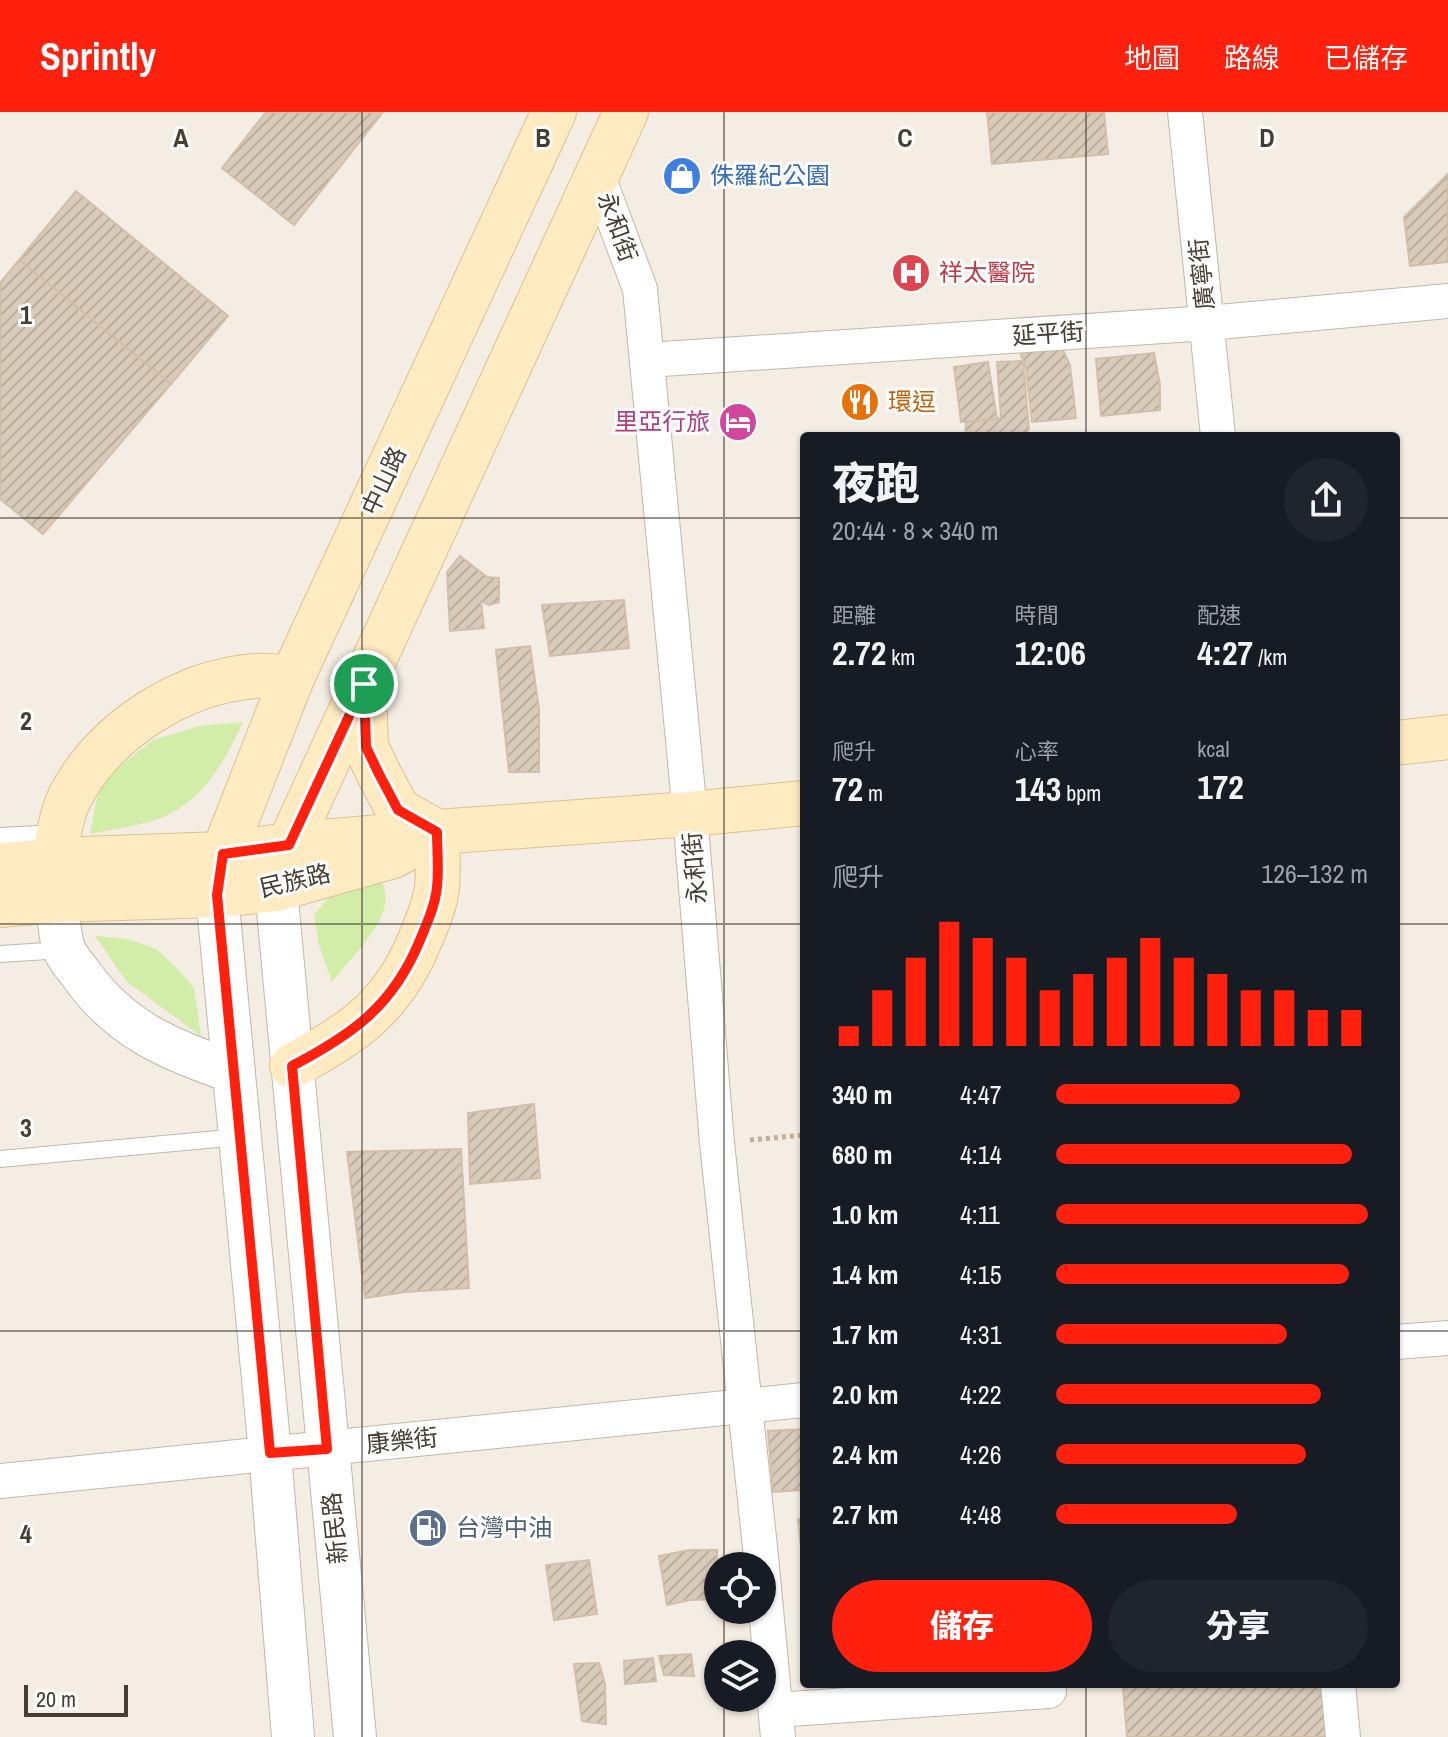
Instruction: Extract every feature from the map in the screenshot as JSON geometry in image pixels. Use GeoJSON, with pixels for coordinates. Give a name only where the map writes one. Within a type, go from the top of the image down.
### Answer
{"type":"FeatureCollection","features":[{"type":"Feature","properties":{"kind":"main road"},"geometry":{"type":"LineString","coordinates":[[276,889],[289,845],[626,112]]}},
{"type":"Feature","properties":{"kind":"main road"},"geometry":{"type":"LineString","coordinates":[[549,124],[598,177]]}},
{"type":"Feature","properties":{"kind":"main road","name":"中山路"},"geometry":{"type":"LineString","coordinates":[[220,874],[292,678],[549,124]]}},
{"type":"Feature","properties":{"kind":"main road"},"geometry":{"type":"LineString","coordinates":[[0,866],[57,864],[70,796],[116,737],[133,724],[175,699],[214,683],[257,676],[292,678]]}},
{"type":"Feature","properties":{"kind":"main road"},"geometry":{"type":"LineString","coordinates":[[292,1066],[358,1025],[388,998],[409,966],[434,905],[438,884],[437,832],[398,810],[366,747],[364,684]]}},
{"type":"Feature","properties":{"kind":"main road"},"geometry":{"type":"LineString","coordinates":[[1400,743],[1448,737]]}},
{"type":"Feature","properties":{"kind":"main road","name":"民族路"},"geometry":{"type":"LineString","coordinates":[[220,874],[289,845],[800,803]]}},
{"type":"Feature","properties":{"kind":"main road","name":"民族路"},"geometry":{"type":"LineString","coordinates":[[0,905],[57,864],[220,874],[276,889],[393,856],[437,832]]}},
{"type":"Feature","properties":{"kind":"street","name":"廣寧街"},"geometry":{"type":"LineString","coordinates":[[1185,112],[1218,432]]}},
{"type":"Feature","properties":{"kind":"street","name":"永和街"},"geometry":{"type":"LineString","coordinates":[[598,177],[640,289],[690,814],[717,1143],[761,1552]]}},
{"type":"Feature","properties":{"kind":"street","name":"延平街"},"geometry":{"type":"LineString","coordinates":[[647,360],[1208,323],[1448,301]]}},
{"type":"Feature","properties":{"kind":"street"},"geometry":{"type":"LineString","coordinates":[[0,851],[57,864]]}},
{"type":"Feature","properties":{"kind":"street"},"geometry":{"type":"LineString","coordinates":[[0,929],[57,864]]}},
{"type":"Feature","properties":{"kind":"street"},"geometry":{"type":"LineString","coordinates":[[57,864],[65,950],[87,983],[140,1033],[181,1054],[234,1072]]}},
{"type":"Feature","properties":{"kind":"street"},"geometry":{"type":"LineString","coordinates":[[220,874],[234,1072],[293,1737]]}},
{"type":"Feature","properties":{"kind":"street","name":"新民路"},"geometry":{"type":"LineString","coordinates":[[276,889],[355,1737]]}},
{"type":"Feature","properties":{"kind":"street"},"geometry":{"type":"LineString","coordinates":[[1400,1342],[1448,1338]]}},
{"type":"Feature","properties":{"kind":"street","name":"康樂街"},"geometry":{"type":"LineString","coordinates":[[0,1481],[800,1400]]}},
{"type":"Feature","properties":{"kind":"street","name":"永和街"},"geometry":{"type":"LineString","coordinates":[[767,1624],[777,1723]]}},
{"type":"Feature","properties":{"kind":"street"},"geometry":{"type":"LineString","coordinates":[[1338,1688],[1343,1737]]}},
{"type":"Feature","properties":{"kind":"street"},"geometry":{"type":"LineString","coordinates":[[777,1723],[1049,1691]]}},
{"type":"Feature","properties":{"kind":"lane"},"geometry":{"type":"LineString","coordinates":[[0,836],[57,864]]}},
{"type":"Feature","properties":{"kind":"lane"},"geometry":{"type":"LineString","coordinates":[[0,954],[65,950]]}},
{"type":"Feature","properties":{"kind":"lane"},"geometry":{"type":"LineString","coordinates":[[0,1159],[240,1137]]}},
{"type":"Feature","properties":{"kind":"path"},"geometry":{"type":"LineString","coordinates":[[717,1143],[800,1135]]}},
{"type":"Feature","properties":{"kind":"green space"},"geometry":{"type":"Polygon","coordinates":[[[243,722],[212,777],[178,810],[136,825],[90,834],[100,782],[153,740],[200,726],[243,722]]]}},
{"type":"Feature","properties":{"kind":"green space"},"geometry":{"type":"Polygon","coordinates":[[[379,874],[385,896],[382,914],[371,935],[332,982],[319,945],[314,915],[332,893],[379,874]]]}},
{"type":"Feature","properties":{"kind":"green space"},"geometry":{"type":"Polygon","coordinates":[[[95,936],[127,939],[156,949],[177,968],[194,988],[201,1036],[127,982],[95,936]]]}},
{"type":"Feature","properties":{"kind":"building"},"geometry":{"type":"Polygon","coordinates":[[[266,112],[383,112],[294,225],[222,168],[266,112]]]}},
{"type":"Feature","properties":{"kind":"building"},"geometry":{"type":"Polygon","coordinates":[[[987,112],[1104,112],[1108,154],[992,164],[987,112]]]}},
{"type":"Feature","properties":{"kind":"building"},"geometry":{"type":"Polygon","coordinates":[[[1448,174],[1448,262],[1410,266],[1404,217],[1448,174]]]}},
{"type":"Feature","properties":{"kind":"building"},"geometry":{"type":"Polygon","coordinates":[[[76,191],[228,316],[171,384],[19,260],[76,191]]]}},
{"type":"Feature","properties":{"kind":"building"},"geometry":{"type":"Polygon","coordinates":[[[19,260],[171,384],[43,534],[0,499],[0,283],[19,260]]]}},
{"type":"Feature","properties":{"kind":"building"},"geometry":{"type":"Polygon","coordinates":[[[1062,348],[1070,365],[1076,418],[1032,422],[1026,368],[1020,352],[1062,348]]]}},
{"type":"Feature","properties":{"kind":"building"},"geometry":{"type":"Polygon","coordinates":[[[1154,353],[1160,385],[1160,410],[1101,416],[1096,359],[1154,353]]]}},
{"type":"Feature","properties":{"kind":"building"},"geometry":{"type":"Polygon","coordinates":[[[1023,361],[1029,429],[1027,432],[965,432],[966,422],[1001,418],[997,362],[1023,361]]]}},
{"type":"Feature","properties":{"kind":"building"},"geometry":{"type":"Polygon","coordinates":[[[988,362],[997,419],[961,422],[954,367],[988,362]]]}},
{"type":"Feature","properties":{"kind":"building"},"geometry":{"type":"Polygon","coordinates":[[[460,556],[487,577],[499,578],[499,602],[489,605],[481,601],[484,628],[450,631],[447,572],[460,556]]]}},
{"type":"Feature","properties":{"kind":"building"},"geometry":{"type":"Polygon","coordinates":[[[624,600],[629,648],[550,656],[542,605],[624,600]]]}},
{"type":"Feature","properties":{"kind":"building"},"geometry":{"type":"Polygon","coordinates":[[[530,646],[539,709],[539,772],[509,772],[496,650],[530,646]]]}},
{"type":"Feature","properties":{"kind":"building"},"geometry":{"type":"Polygon","coordinates":[[[534,1104],[540,1178],[470,1184],[468,1113],[534,1104]]]}},
{"type":"Feature","properties":{"kind":"building"},"geometry":{"type":"Polygon","coordinates":[[[461,1149],[469,1288],[365,1298],[347,1152],[461,1149]]]}},
{"type":"Feature","properties":{"kind":"building"},"geometry":{"type":"Polygon","coordinates":[[[800,1429],[800,1490],[773,1492],[768,1431],[800,1429]]]}},
{"type":"Feature","properties":{"kind":"building"},"geometry":{"type":"Polygon","coordinates":[[[689,1550],[717,1550],[704,1552],[704,1599],[667,1605],[659,1556],[689,1550]]]}},
{"type":"Feature","properties":{"kind":"building"},"geometry":{"type":"Polygon","coordinates":[[[589,1560],[597,1614],[554,1620],[546,1565],[589,1560]]]}},
{"type":"Feature","properties":{"kind":"building"},"geometry":{"type":"Polygon","coordinates":[[[691,1654],[694,1676],[664,1675],[659,1656],[691,1654]]]}},
{"type":"Feature","properties":{"kind":"building"},"geometry":{"type":"Polygon","coordinates":[[[653,1658],[656,1681],[625,1684],[624,1661],[653,1658]]]}},
{"type":"Feature","properties":{"kind":"building"},"geometry":{"type":"Polygon","coordinates":[[[599,1663],[605,1684],[606,1724],[582,1721],[574,1664],[599,1663]]]}},
{"type":"Feature","properties":{"kind":"building"},"geometry":{"type":"Polygon","coordinates":[[[1123,1688],[1329,1688],[1333,1737],[1127,1737],[1123,1688]]]}},
{"type":"Feature","properties":{"kind":"place","name":"侏羅紀公園"},"geometry":{"type":"Point","coordinates":[682,176]}},
{"type":"Feature","properties":{"kind":"place","name":"祥太醫院"},"geometry":{"type":"Point","coordinates":[911,273]}},
{"type":"Feature","properties":{"kind":"place","name":"環逗"},"geometry":{"type":"Point","coordinates":[860,402]}},
{"type":"Feature","properties":{"kind":"place","name":"里亞行旅"},"geometry":{"type":"Point","coordinates":[738,422]}},
{"type":"Feature","properties":{"kind":"place","name":"台灣中油"},"geometry":{"type":"Point","coordinates":[428,1528]}},
{"type":"Feature","properties":{"kind":"route"},"geometry":{"type":"LineString","coordinates":[[364,684],[366,747],[398,810],[437,832],[438,884],[434,905],[409,966],[388,998],[358,1025],[292,1066],[327,1449],[270,1453],[217,895],[223,854],[289,845],[364,684]]}}]}
